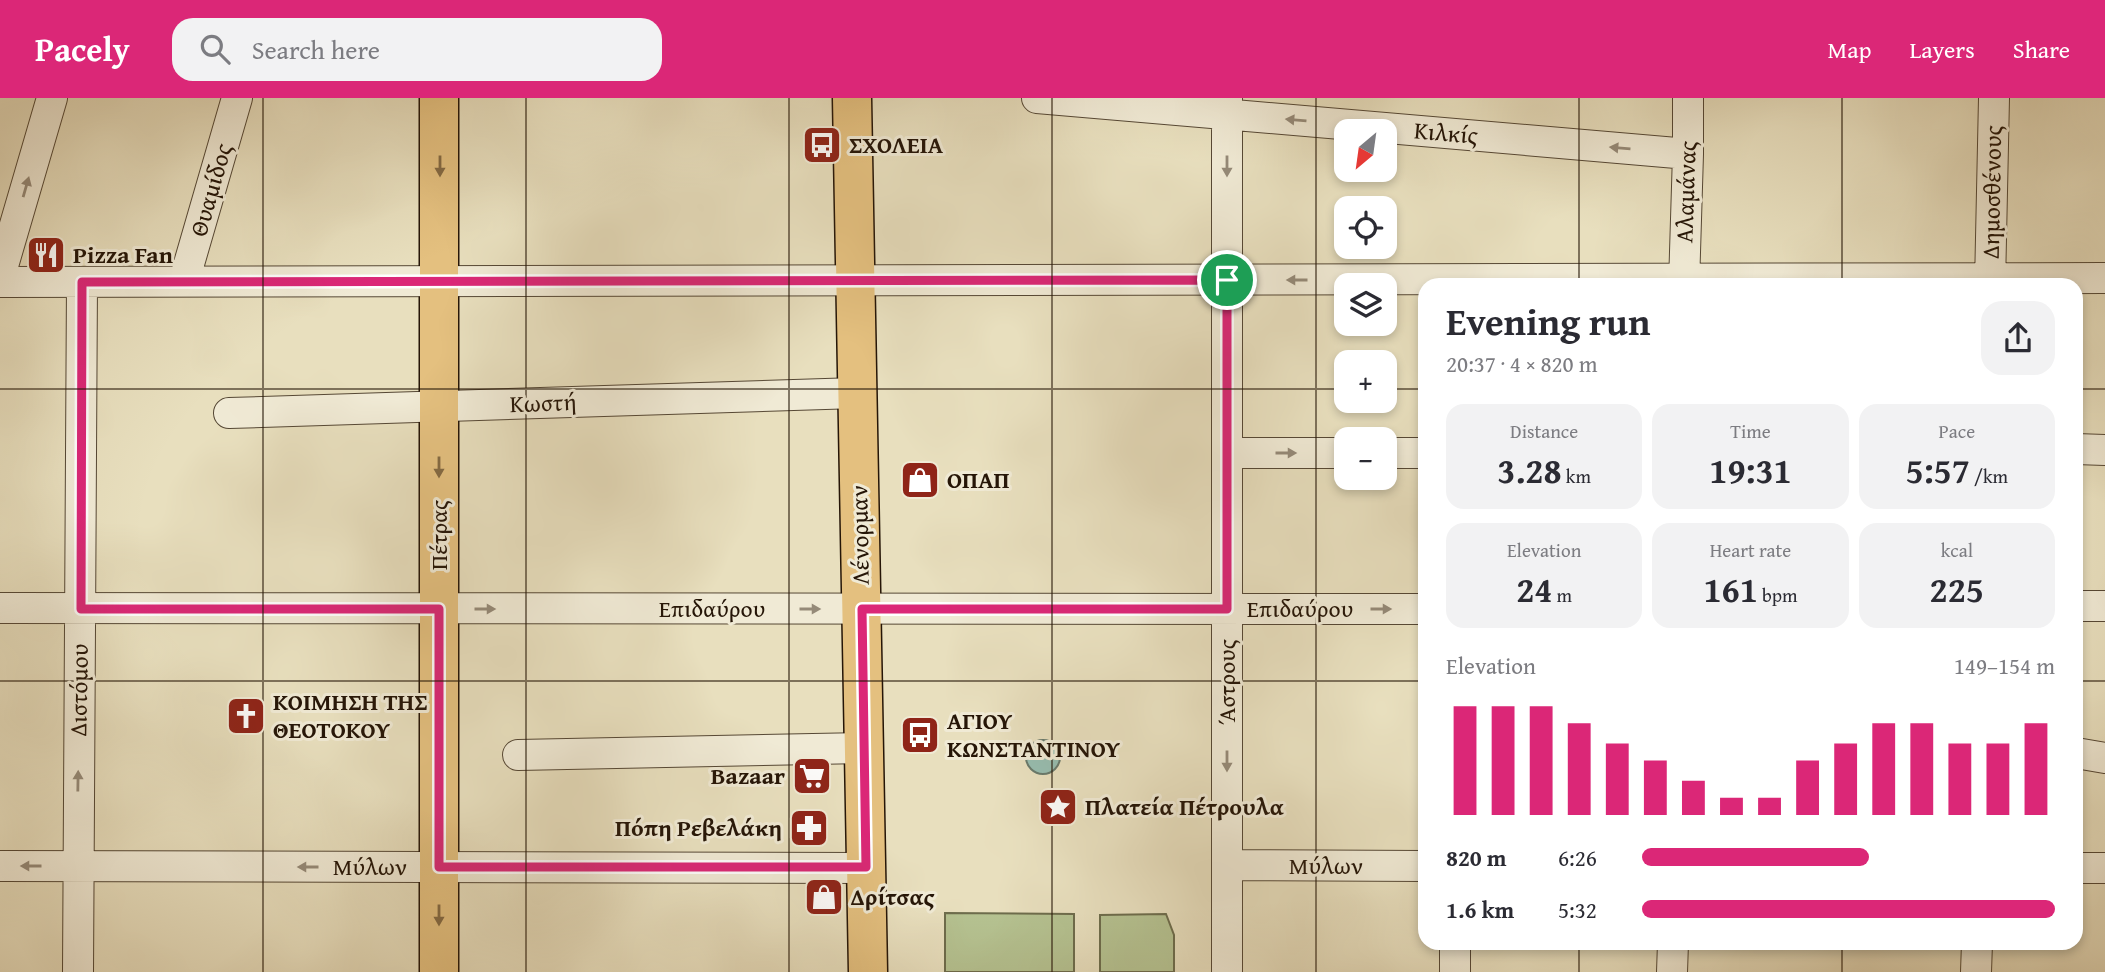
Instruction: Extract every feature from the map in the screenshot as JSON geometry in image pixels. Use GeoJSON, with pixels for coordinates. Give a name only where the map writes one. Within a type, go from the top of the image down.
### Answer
{"type":"FeatureCollection","features":[{"type":"Feature","properties":{"kind":"main road","name":"Πέτρας"},"geometry":{"type":"LineString","coordinates":[[439,98],[439,972]]}},
{"type":"Feature","properties":{"kind":"main road","name":"Λένορμαν"},"geometry":{"type":"LineString","coordinates":[[852,98],[868,972]]}},
{"type":"Feature","properties":{"kind":"street"},"geometry":{"type":"LineString","coordinates":[[0,276],[52,98]]}},
{"type":"Feature","properties":{"kind":"street","name":"Θυαμίδος"},"geometry":{"type":"LineString","coordinates":[[184,281],[237,98]]}},
{"type":"Feature","properties":{"kind":"street","name":"Κιλκίς"},"geometry":{"type":"LineString","coordinates":[[1037,98],[1227,106],[1688,154]]}},
{"type":"Feature","properties":{"kind":"street","name":"Αλαμάνας"},"geometry":{"type":"LineString","coordinates":[[1684,278],[1688,98]]}},
{"type":"Feature","properties":{"kind":"street","name":"Δημοσθένους"},"geometry":{"type":"LineString","coordinates":[[1991,278],[1994,98]]}},
{"type":"Feature","properties":{"kind":"street","name":"Άστρους"},"geometry":{"type":"LineString","coordinates":[[1227,106],[1227,972]]}},
{"type":"Feature","properties":{"kind":"street"},"geometry":{"type":"LineString","coordinates":[[2083,279],[2105,278]]}},
{"type":"Feature","properties":{"kind":"street"},"geometry":{"type":"LineString","coordinates":[[0,282],[1418,281]]}},
{"type":"Feature","properties":{"kind":"street","name":"Διστόμου"},"geometry":{"type":"LineString","coordinates":[[78,972],[82,282]]}},
{"type":"Feature","properties":{"kind":"street","name":"Κωστή"},"geometry":{"type":"LineString","coordinates":[[229,413],[857,393]]}},
{"type":"Feature","properties":{"kind":"street"},"geometry":{"type":"LineString","coordinates":[[2083,449],[2105,450]]}},
{"type":"Feature","properties":{"kind":"street"},"geometry":{"type":"LineString","coordinates":[[1227,453],[1334,453]]}},
{"type":"Feature","properties":{"kind":"street"},"geometry":{"type":"LineString","coordinates":[[1397,453],[1418,453]]}},
{"type":"Feature","properties":{"kind":"street"},"geometry":{"type":"LineString","coordinates":[[2083,606],[2105,606]]}},
{"type":"Feature","properties":{"kind":"street","name":"Επιδαύρου"},"geometry":{"type":"LineString","coordinates":[[0,608],[1418,609]]}},
{"type":"Feature","properties":{"kind":"street"},"geometry":{"type":"LineString","coordinates":[[518,755],[864,748]]}},
{"type":"Feature","properties":{"kind":"street"},"geometry":{"type":"LineString","coordinates":[[2083,754],[2105,758]]}},
{"type":"Feature","properties":{"kind":"street","name":"Μύλων"},"geometry":{"type":"LineString","coordinates":[[1227,865],[1418,866]]}},
{"type":"Feature","properties":{"kind":"street","name":"Μύλων"},"geometry":{"type":"LineString","coordinates":[[0,866],[866,867]]}},
{"type":"Feature","properties":{"kind":"street"},"geometry":{"type":"LineString","coordinates":[[2083,868],[2105,868]]}},
{"type":"Feature","properties":{"kind":"street"},"geometry":{"type":"LineString","coordinates":[[1455,950],[1455,972]]}},
{"type":"Feature","properties":{"kind":"street"},"geometry":{"type":"LineString","coordinates":[[1672,972],[1673,950]]}},
{"type":"Feature","properties":{"kind":"street"},"geometry":{"type":"LineString","coordinates":[[1976,972],[1977,950]]}},
{"type":"Feature","properties":{"kind":"green space"},"geometry":{"type":"Polygon","coordinates":[[[945,913],[1074,914],[1074,972],[945,972],[945,913]]]}},
{"type":"Feature","properties":{"kind":"green space"},"geometry":{"type":"Polygon","coordinates":[[[1166,914],[1174,935],[1174,972],[1100,972],[1100,915],[1166,914]]]}},
{"type":"Feature","properties":{"kind":"water"},"geometry":{"type":"Polygon","coordinates":[[[1043,740],[1055,745],[1060,757],[1055,769],[1043,774],[1031,769],[1026,757],[1031,745],[1043,740]]]}},
{"type":"Feature","properties":{"kind":"place","name":"ΣΧΟΛΕΙΑ"},"geometry":{"type":"Point","coordinates":[822,145]}},
{"type":"Feature","properties":{"kind":"place","name":"Pizza Fan"},"geometry":{"type":"Point","coordinates":[46,255]}},
{"type":"Feature","properties":{"kind":"place","name":"ΟΠΑΠ"},"geometry":{"type":"Point","coordinates":[920,480]}},
{"type":"Feature","properties":{"kind":"place","name":"ΚΟΙΜΗΣΗ ΤΗΣ ΘΕΟΤΟΚΟΥ"},"geometry":{"type":"Point","coordinates":[246,716]}},
{"type":"Feature","properties":{"kind":"place","name":"ΑΓΙΟΥ ΚΩΝΣΤΑΝΤΙΝΟΥ"},"geometry":{"type":"Point","coordinates":[920,735]}},
{"type":"Feature","properties":{"kind":"place","name":"Bazaar"},"geometry":{"type":"Point","coordinates":[812,776]}},
{"type":"Feature","properties":{"kind":"place","name":"Πλατεία Πέτρουλα"},"geometry":{"type":"Point","coordinates":[1058,807]}},
{"type":"Feature","properties":{"kind":"place","name":"Πόπη Ρεβελάκη"},"geometry":{"type":"Point","coordinates":[809,828]}},
{"type":"Feature","properties":{"kind":"place","name":"Δρίτσας"},"geometry":{"type":"Point","coordinates":[824,897]}},
{"type":"Feature","properties":{"kind":"route"},"geometry":{"type":"LineString","coordinates":[[1227,280],[1227,609],[862,609],[866,867],[439,867],[439,609],[81,609],[82,282],[1227,280]]}}]}
